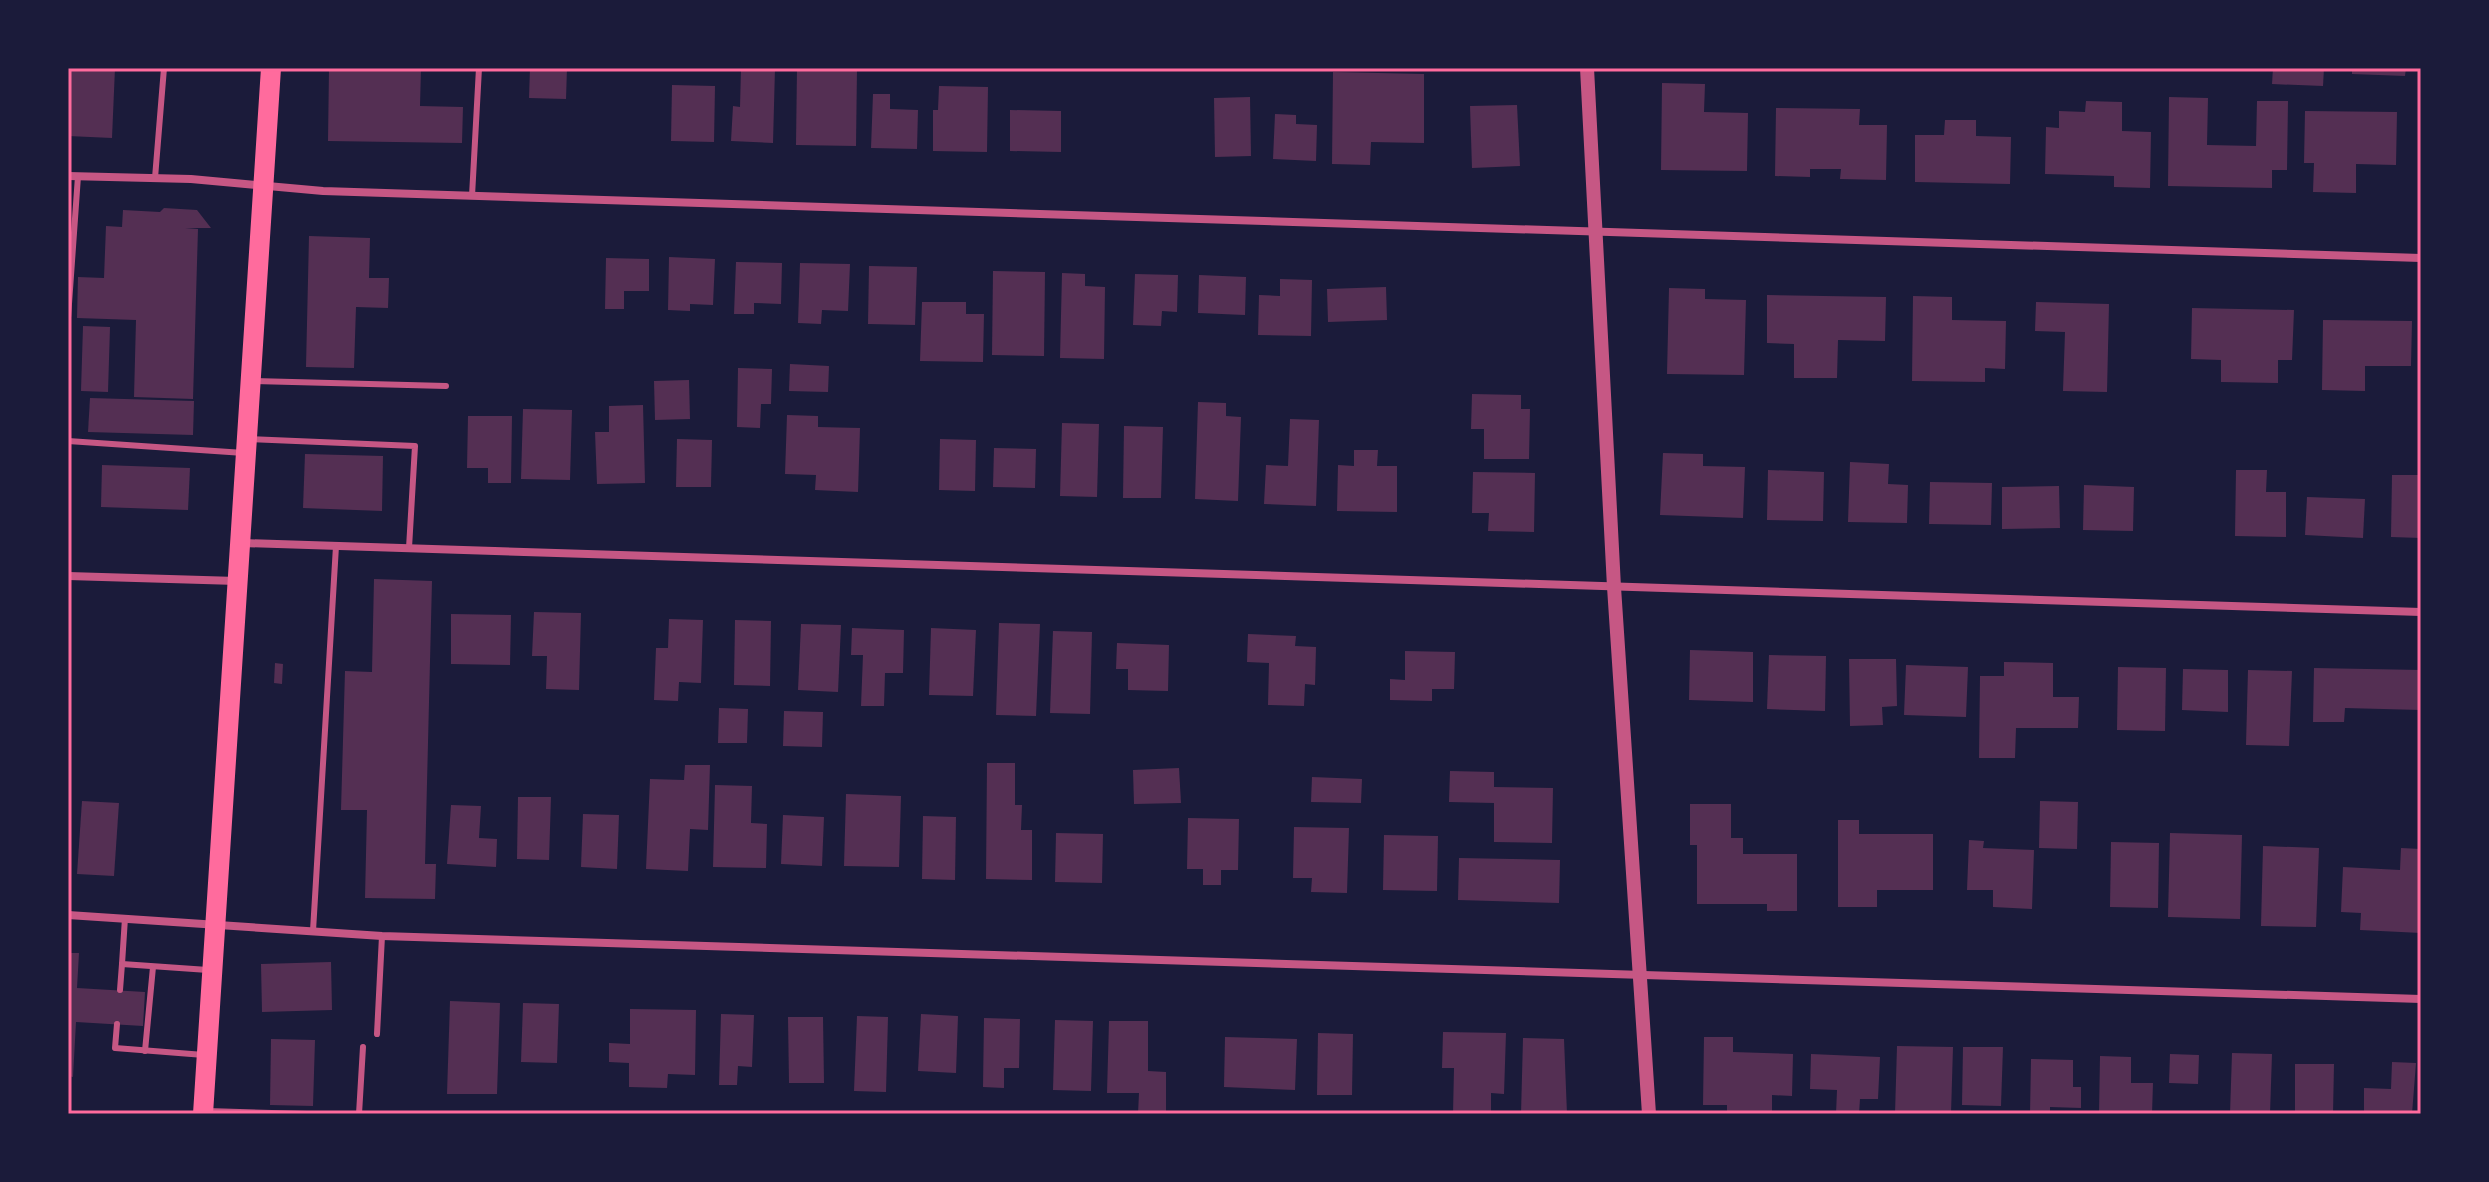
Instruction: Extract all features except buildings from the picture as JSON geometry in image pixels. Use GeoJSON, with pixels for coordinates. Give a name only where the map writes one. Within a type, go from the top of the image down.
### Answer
{"type":"FeatureCollection","features":[{"type":"Feature","properties":{"kind":"main road"},"geometry":{"type":"LineString","coordinates":[[204,1112],[271,68]]}},
{"type":"Feature","properties":{"kind":"street"},"geometry":{"type":"LineString","coordinates":[[1587,68],[1593,230],[1614,587],[1649,1114]]}},
{"type":"Feature","properties":{"kind":"street"},"geometry":{"type":"LineString","coordinates":[[73,176],[472,196],[2421,258]]}},
{"type":"Feature","properties":{"kind":"street"},"geometry":{"type":"LineString","coordinates":[[240,543],[2421,612]]}},
{"type":"Feature","properties":{"kind":"street"},"geometry":{"type":"LineString","coordinates":[[68,576],[238,581]]}},
{"type":"Feature","properties":{"kind":"street"},"geometry":{"type":"LineString","coordinates":[[68,915],[382,936],[2421,999]]}},
{"type":"Feature","properties":{"kind":"lane"},"geometry":{"type":"LineString","coordinates":[[155,178],[164,68]]}},
{"type":"Feature","properties":{"kind":"lane"},"geometry":{"type":"LineString","coordinates":[[472,196],[479,68]]}},
{"type":"Feature","properties":{"kind":"lane"},"geometry":{"type":"LineString","coordinates":[[68,318],[73,176]]}},
{"type":"Feature","properties":{"kind":"lane"},"geometry":{"type":"LineString","coordinates":[[250,381],[446,386]]}},
{"type":"Feature","properties":{"kind":"lane"},"geometry":{"type":"LineString","coordinates":[[68,441],[246,446],[415,446],[409,548]]}},
{"type":"Feature","properties":{"kind":"lane"},"geometry":{"type":"LineString","coordinates":[[313,931],[336,546]]}},
{"type":"Feature","properties":{"kind":"lane"},"geometry":{"type":"LineString","coordinates":[[120,990],[125,918]]}},
{"type":"Feature","properties":{"kind":"lane"},"geometry":{"type":"LineString","coordinates":[[377,1034],[382,936]]}},
{"type":"Feature","properties":{"kind":"lane"},"geometry":{"type":"LineString","coordinates":[[122,964],[212,970]]}},
{"type":"Feature","properties":{"kind":"lane"},"geometry":{"type":"LineString","coordinates":[[145,1051],[153,967]]}},
{"type":"Feature","properties":{"kind":"lane"},"geometry":{"type":"LineString","coordinates":[[117,1024],[115,1048],[207,1056]]}},
{"type":"Feature","properties":{"kind":"lane"},"geometry":{"type":"LineString","coordinates":[[359,1114],[363,1047]]}},
{"type":"Feature","properties":{"kind":"lane"},"geometry":{"type":"LineString","coordinates":[[204,1112],[307,1114]]}}]}
